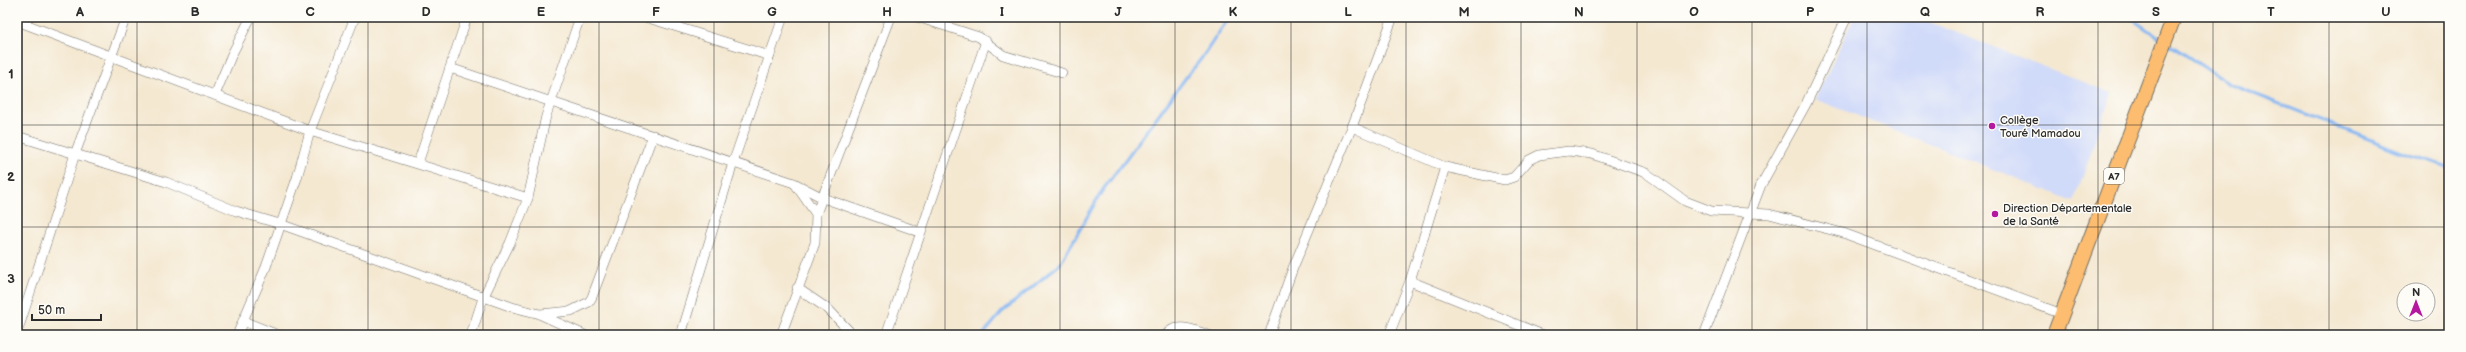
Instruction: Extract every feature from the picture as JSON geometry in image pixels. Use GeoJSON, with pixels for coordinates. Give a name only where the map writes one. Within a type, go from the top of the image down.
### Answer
{"type":"FeatureCollection","features":[{"type":"Feature","properties":{"kind":"highway","name":"A7"},"geometry":{"type":"LineString","coordinates":[[2054,335],[2174,17]]}},
{"type":"Feature","properties":{"kind":"street"},"geometry":{"type":"LineString","coordinates":[[17,333],[75,154],[126,17]]}},
{"type":"Feature","properties":{"kind":"street"},"geometry":{"type":"LineString","coordinates":[[215,95],[232,54],[251,17]]}},
{"type":"Feature","properties":{"kind":"street"},"geometry":{"type":"LineString","coordinates":[[237,335],[266,267],[296,178],[310,130],[355,17]]}},
{"type":"Feature","properties":{"kind":"street"},"geometry":{"type":"LineString","coordinates":[[418,163],[467,17]]}},
{"type":"Feature","properties":{"kind":"street"},"geometry":{"type":"LineString","coordinates":[[471,335],[483,298],[510,243],[528,198],[542,132],[580,17]]}},
{"type":"Feature","properties":{"kind":"street"},"geometry":{"type":"LineString","coordinates":[[645,17],[770,56]]}},
{"type":"Feature","properties":{"kind":"street"},"geometry":{"type":"LineString","coordinates":[[681,335],[733,163],[766,62],[770,56],[783,17]]}},
{"type":"Feature","properties":{"kind":"street"},"geometry":{"type":"LineString","coordinates":[[780,335],[815,243],[816,214],[891,17]]}},
{"type":"Feature","properties":{"kind":"street"},"geometry":{"type":"LineString","coordinates":[[917,17],[986,41],[996,51],[1003,55],[1062,73]]}},
{"type":"Feature","properties":{"kind":"street"},"geometry":{"type":"LineString","coordinates":[[1269,335],[1293,268],[1352,127],[1393,17]]}},
{"type":"Feature","properties":{"kind":"street"},"geometry":{"type":"LineString","coordinates":[[1704,335],[1761,185],[1806,104],[1847,17]]}},
{"type":"Feature","properties":{"kind":"street"},"geometry":{"type":"LineString","coordinates":[[17,21],[310,130],[528,198]]}},
{"type":"Feature","properties":{"kind":"street"},"geometry":{"type":"LineString","coordinates":[[886,335],[986,41]]}},
{"type":"Feature","properties":{"kind":"street"},"geometry":{"type":"LineString","coordinates":[[450,68],[653,134],[794,183],[823,198],[920,232]]}},
{"type":"Feature","properties":{"kind":"street"},"geometry":{"type":"LineString","coordinates":[[1352,127],[1445,167],[1505,180],[1514,177],[1529,160],[1539,155],[1569,151],[1592,154],[1638,169],[1685,201],[1711,212],[1727,214],[1751,212],[1769,214],[1843,233],[2062,314]]}},
{"type":"Feature","properties":{"kind":"street"},"geometry":{"type":"LineString","coordinates":[[540,314],[571,311],[589,302],[653,134]]}},
{"type":"Feature","properties":{"kind":"street"},"geometry":{"type":"LineString","coordinates":[[17,136],[166,182],[236,211],[280,224],[483,298],[540,314],[585,335]]}},
{"type":"Feature","properties":{"kind":"street"},"geometry":{"type":"LineString","coordinates":[[1389,335],[1410,281],[1445,167]]}},
{"type":"Feature","properties":{"kind":"street"},"geometry":{"type":"LineString","coordinates":[[794,183],[816,214]]}},
{"type":"Feature","properties":{"kind":"street"},"geometry":{"type":"LineString","coordinates":[[1410,281],[1543,335]]}},
{"type":"Feature","properties":{"kind":"street"},"geometry":{"type":"LineString","coordinates":[[797,288],[828,309],[853,335]]}},
{"type":"Feature","properties":{"kind":"street"},"geometry":{"type":"LineString","coordinates":[[243,321],[278,335]]}},
{"type":"Feature","properties":{"kind":"street"},"geometry":{"type":"LineString","coordinates":[[1166,335],[1170,330],[1181,328],[1209,335]]}},
{"type":"Feature","properties":{"kind":"shaded area","name":"Collège Touré Mamadou"},"geometry":{"type":"Polygon","coordinates":[[[1854,17],[1916,17],[2112,93],[2074,201],[1815,99],[1854,17]]]}},
{"type":"Feature","properties":{"kind":"waterway"},"geometry":{"type":"LineString","coordinates":[[983,335],[1002,312],[1060,264],[1102,191],[1231,17]]}},
{"type":"Feature","properties":{"kind":"waterway"},"geometry":{"type":"LineString","coordinates":[[2129,17],[2162,40]]}},
{"type":"Feature","properties":{"kind":"waterway"},"geometry":{"type":"LineString","coordinates":[[2169,44],[2229,84],[2409,155],[2449,167]]}},
{"type":"Feature","properties":{"kind":"place","name":"Collège Touré Mamadou"},"geometry":{"type":"Point","coordinates":[1992,126]}},
{"type":"Feature","properties":{"kind":"place","name":"Direction Départementale de la Santé"},"geometry":{"type":"Point","coordinates":[1995,214]}}]}
